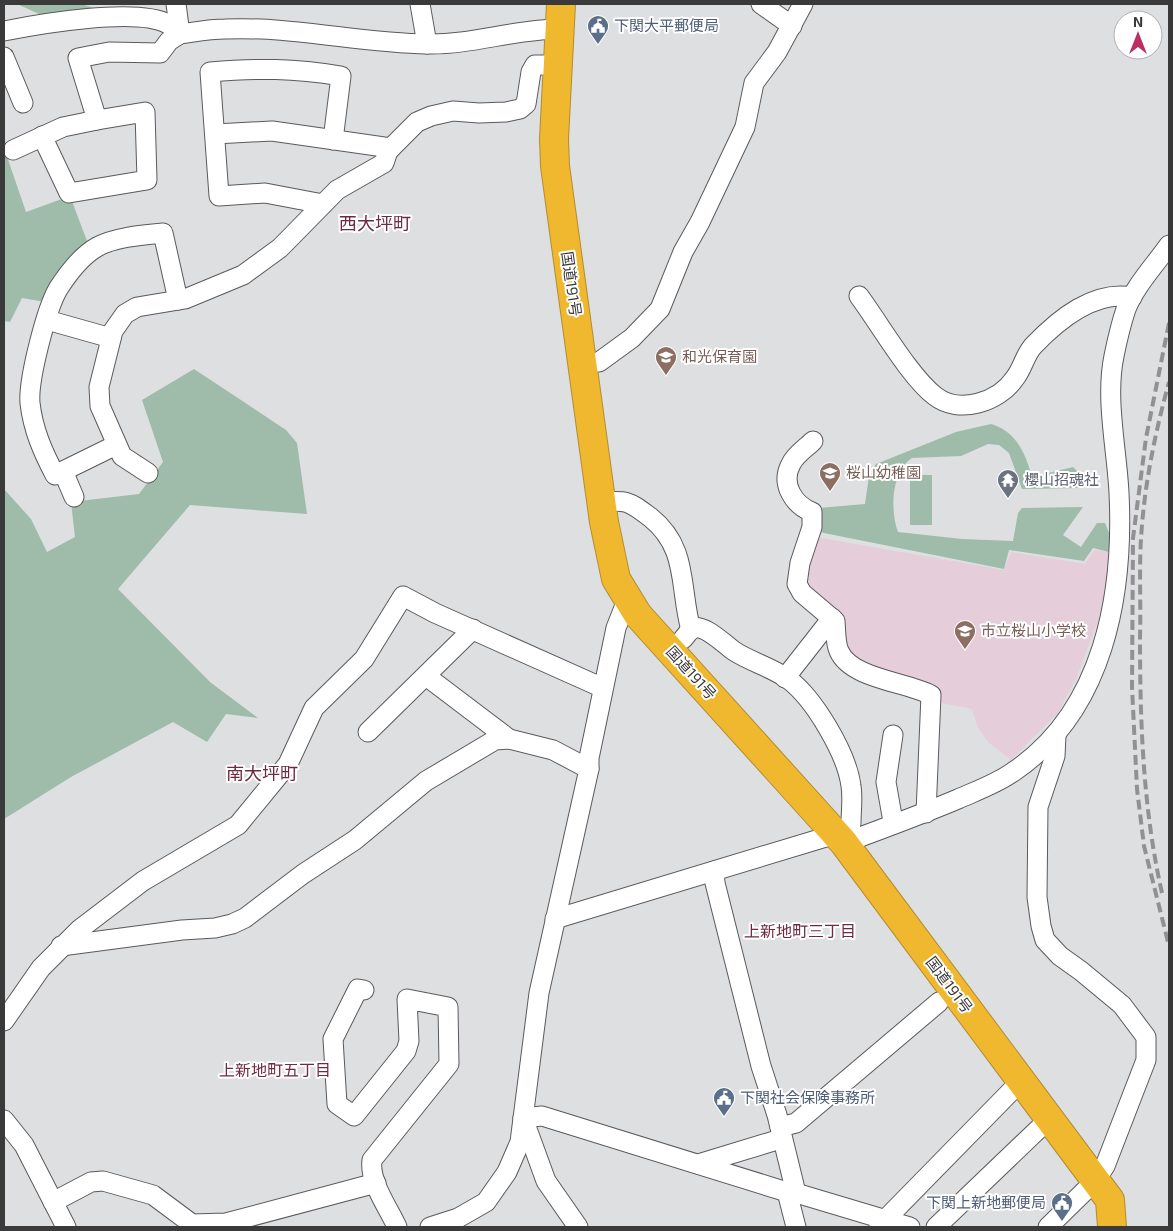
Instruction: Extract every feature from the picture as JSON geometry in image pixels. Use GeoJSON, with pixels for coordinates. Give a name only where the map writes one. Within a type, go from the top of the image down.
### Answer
{"type":"FeatureCollection","features":[{"type":"Feature","properties":{"kind":"highway","name":"国道191号"},"geometry":{"type":"LineString","coordinates":[[561,16],[554,139],[555,166],[601,502],[614,572],[627,600],[844,833],[1020,1080],[1110,1200],[1112,1227]]}},
{"type":"Feature","properties":{"kind":"street"},"geometry":{"type":"LineString","coordinates":[[176,4],[180,34]]}},
{"type":"Feature","properties":{"kind":"street"},"geometry":{"type":"LineString","coordinates":[[420,4],[427,44]]}},
{"type":"Feature","properties":{"kind":"street"},"geometry":{"type":"LineString","coordinates":[[761,4],[792,26]]}},
{"type":"Feature","properties":{"kind":"street"},"geometry":{"type":"LineString","coordinates":[[599,362],[643,328],[660,309],[683,252],[700,222],[745,127],[754,83],[777,52],[803,4]]}},
{"type":"Feature","properties":{"kind":"street"},"geometry":{"type":"LineString","coordinates":[[96,120],[78,58],[108,52],[160,53],[169,41],[180,34],[224,29],[260,29],[427,44],[480,39],[534,29],[561,16]]}},
{"type":"Feature","properties":{"kind":"street"},"geometry":{"type":"LineString","coordinates":[[4,31],[64,21],[133,17],[167,24],[180,34]]}},
{"type":"Feature","properties":{"kind":"street"},"geometry":{"type":"LineString","coordinates":[[4,57],[23,103]]}},
{"type":"Feature","properties":{"kind":"street"},"geometry":{"type":"LineString","coordinates":[[148,473],[128,462],[116,445],[102,414],[99,399],[100,387],[116,323],[130,310],[178,300],[243,275],[280,248],[337,190],[384,163],[391,148],[417,122],[431,116],[453,111],[479,114],[520,109],[526,104],[531,72],[535,65],[558,66]]}},
{"type":"Feature","properties":{"kind":"street"},"geometry":{"type":"LineString","coordinates":[[323,204],[265,193],[219,196],[210,72],[265,67],[307,70],[341,76],[333,140]]}},
{"type":"Feature","properties":{"kind":"street"},"geometry":{"type":"LineString","coordinates":[[13,150],[42,136],[64,127],[145,112],[147,180],[69,192],[42,136]]}},
{"type":"Feature","properties":{"kind":"street"},"geometry":{"type":"LineString","coordinates":[[215,134],[272,131],[391,148]]}},
{"type":"Feature","properties":{"kind":"street"},"geometry":{"type":"LineString","coordinates":[[116,445],[55,475],[38,443],[30,401],[31,379],[57,291],[77,265],[97,247],[117,240],[164,233],[178,300]]}},
{"type":"Feature","properties":{"kind":"street"},"geometry":{"type":"LineString","coordinates":[[555,919],[844,833],[926,813],[986,787],[1012,773],[1056,736],[1068,720],[1093,671],[1106,637],[1114,604],[1121,542],[1112,405],[1113,359],[1127,308],[1132,297],[1169,246]]}},
{"type":"Feature","properties":{"kind":"street"},"geometry":{"type":"LineString","coordinates":[[859,296],[914,374],[934,396],[949,404],[962,406],[991,398],[1009,386],[1016,378],[1032,346],[1082,306],[1118,295],[1132,297]]}},
{"type":"Feature","properties":{"kind":"street"},"geometry":{"type":"LineString","coordinates":[[47,320],[111,338]]}},
{"type":"Feature","properties":{"kind":"street"},"geometry":{"type":"LineString","coordinates":[[813,441],[792,461],[788,476],[788,486],[793,497],[805,509],[812,512],[812,527],[800,563],[797,580],[802,593],[835,621],[837,648],[844,660],[877,679],[931,695],[926,813]]}},
{"type":"Feature","properties":{"kind":"street"},"geometry":{"type":"LineString","coordinates":[[63,471],[74,497]]}},
{"type":"Feature","properties":{"kind":"street"},"geometry":{"type":"LineString","coordinates":[[601,502],[625,500],[632,503],[657,524],[667,536],[679,557],[687,634],[701,628],[736,653],[761,663],[785,678],[795,685],[822,720],[846,766],[851,787],[844,833]]}},
{"type":"Feature","properties":{"kind":"street"},"geometry":{"type":"LineString","coordinates":[[4,1021],[41,968],[61,946],[123,895],[238,825],[288,764],[314,708],[364,659],[403,596],[603,688]]}},
{"type":"Feature","properties":{"kind":"street"},"geometry":{"type":"LineString","coordinates":[[430,1227],[475,1210],[491,1196],[507,1172],[520,1142],[539,993],[588,769],[588,758],[616,628],[627,600]]}},
{"type":"Feature","properties":{"kind":"street"},"geometry":{"type":"LineString","coordinates":[[785,678],[832,618]]}},
{"type":"Feature","properties":{"kind":"street"},"geometry":{"type":"LineString","coordinates":[[368,732],[473,629]]}},
{"type":"Feature","properties":{"kind":"street"},"geometry":{"type":"LineString","coordinates":[[426,676],[509,739]]}},
{"type":"Feature","properties":{"kind":"street"},"geometry":{"type":"LineString","coordinates":[[892,816],[886,782],[893,735]]}},
{"type":"Feature","properties":{"kind":"street"},"geometry":{"type":"LineString","coordinates":[[1048,1227],[1096,1182],[1105,1166],[1146,1060],[1146,1037],[1122,1005],[1081,970],[1060,956],[1045,940],[1040,926],[1036,897],[1038,807],[1055,756],[1056,736]]}},
{"type":"Feature","properties":{"kind":"street"},"geometry":{"type":"LineString","coordinates":[[61,946],[182,930],[215,928],[246,918],[303,874],[355,840],[426,781],[495,740],[509,739],[553,750],[588,769]]}},
{"type":"Feature","properties":{"kind":"street"},"geometry":{"type":"LineString","coordinates":[[714,871],[715,883],[791,1192],[796,1227]]}},
{"type":"Feature","properties":{"kind":"street"},"geometry":{"type":"LineString","coordinates":[[364,990],[358,989],[333,1039],[337,1104],[354,1116],[406,1051],[410,1041],[407,999],[448,1007],[449,1064],[372,1160],[371,1168],[376,1183],[397,1227]]}},
{"type":"Feature","properties":{"kind":"street"},"geometry":{"type":"LineString","coordinates":[[698,1164],[777,1134],[796,1123],[939,1002]]}},
{"type":"Feature","properties":{"kind":"street"},"geometry":{"type":"LineString","coordinates":[[523,1118],[542,1116],[896,1225],[1020,1080]]}},
{"type":"Feature","properties":{"kind":"street"},"geometry":{"type":"LineString","coordinates":[[523,1118],[546,1181],[578,1227]]}},
{"type":"Feature","properties":{"kind":"street"},"geometry":{"type":"LineString","coordinates":[[936,1227],[1049,1119]]}},
{"type":"Feature","properties":{"kind":"street"},"geometry":{"type":"LineString","coordinates":[[4,1120],[24,1145],[66,1227]]}},
{"type":"Feature","properties":{"kind":"street"},"geometry":{"type":"LineString","coordinates":[[53,1202],[91,1182],[103,1182],[153,1196],[186,1221],[211,1225],[226,1223],[376,1183]]}},
{"type":"Feature","properties":{"kind":"shaded area","name":"市立桜山小学校"},"geometry":{"type":"Polygon","coordinates":[[[816,537],[1004,570],[1011,552],[1085,564],[1094,550],[1112,552],[1102,610],[1076,679],[1058,713],[1011,760],[988,742],[978,728],[972,709],[937,702],[888,678],[844,651],[803,582],[816,537]]]}},
{"type":"Feature","properties":{"kind":"green space"},"geometry":{"type":"Polygon","coordinates":[[[17,4],[81,4],[114,14],[48,18],[17,4]]]}},
{"type":"Feature","properties":{"kind":"green space"},"geometry":{"type":"Polygon","coordinates":[[[4,148],[26,212],[70,196],[87,241],[85,251],[45,302],[22,298],[10,322],[4,321],[4,148]]]}},
{"type":"Feature","properties":{"kind":"green space"},"geometry":{"type":"Polygon","coordinates":[[[194,369],[286,430],[297,443],[307,514],[190,505],[118,589],[210,682],[258,718],[226,714],[207,742],[173,722],[71,777],[4,819],[4,489],[31,519],[47,552],[75,537],[71,502],[139,494],[163,462],[142,400],[194,369]]]}},
{"type":"Feature","properties":{"kind":"green space"},"geometry":{"type":"Polygon","coordinates":[[[991,424],[1007,432],[1019,444],[1027,460],[1032,477],[1073,467],[1082,476],[1082,488],[1022,489],[1009,453],[999,445],[988,444],[961,456],[912,458],[905,464],[900,473],[894,492],[894,514],[898,532],[962,539],[1013,541],[1018,513],[1022,508],[1083,507],[1063,535],[1081,547],[1097,523],[1105,523],[1109,533],[1109,552],[1093,548],[1084,561],[1009,550],[1004,569],[819,532],[819,508],[865,504],[869,476],[876,464],[956,432],[991,424]]]}},
{"type":"Feature","properties":{"kind":"green space"},"geometry":{"type":"Polygon","coordinates":[[[910,475],[932,475],[932,525],[910,525],[910,475]]]}},
{"type":"Feature","properties":{"kind":"railway"},"geometry":{"type":"LineString","coordinates":[[1169,323],[1146,438],[1133,538],[1132,687],[1137,789],[1144,846],[1169,946]]}},
{"type":"Feature","properties":{"kind":"railway"},"geometry":{"type":"LineString","coordinates":[[1162,893],[1151,830],[1144,766],[1140,669],[1140,563],[1142,519],[1147,479],[1169,382]]}},
{"type":"Feature","properties":{"kind":"place","name":"下関大平郵便局"},"geometry":{"type":"Point","coordinates":[598,45]}},
{"type":"Feature","properties":{"kind":"place","name":"和光保育園"},"geometry":{"type":"Point","coordinates":[666,376]}},
{"type":"Feature","properties":{"kind":"place","name":"桜山幼稚園"},"geometry":{"type":"Point","coordinates":[830,492]}},
{"type":"Feature","properties":{"kind":"place","name":"櫻山招魂社"},"geometry":{"type":"Point","coordinates":[1008,499]}},
{"type":"Feature","properties":{"kind":"place","name":"市立桜山小学校"},"geometry":{"type":"Point","coordinates":[965,650]}},
{"type":"Feature","properties":{"kind":"place","name":"下関社会保険事務所"},"geometry":{"type":"Point","coordinates":[724,1117]}},
{"type":"Feature","properties":{"kind":"place","name":"下関上新地郵便局"},"geometry":{"type":"Point","coordinates":[1062,1222]}},
{"type":"Feature","properties":{"kind":"district","name":"西大坪町"},"geometry":{"type":"Point","coordinates":[375,224]}},
{"type":"Feature","properties":{"kind":"district","name":"南大坪町"},"geometry":{"type":"Point","coordinates":[262,774]}},
{"type":"Feature","properties":{"kind":"district","name":"上新地町三丁目"},"geometry":{"type":"Point","coordinates":[800,931]}},
{"type":"Feature","properties":{"kind":"district","name":"上新地町五丁目"},"geometry":{"type":"Point","coordinates":[275,1070]}}]}
